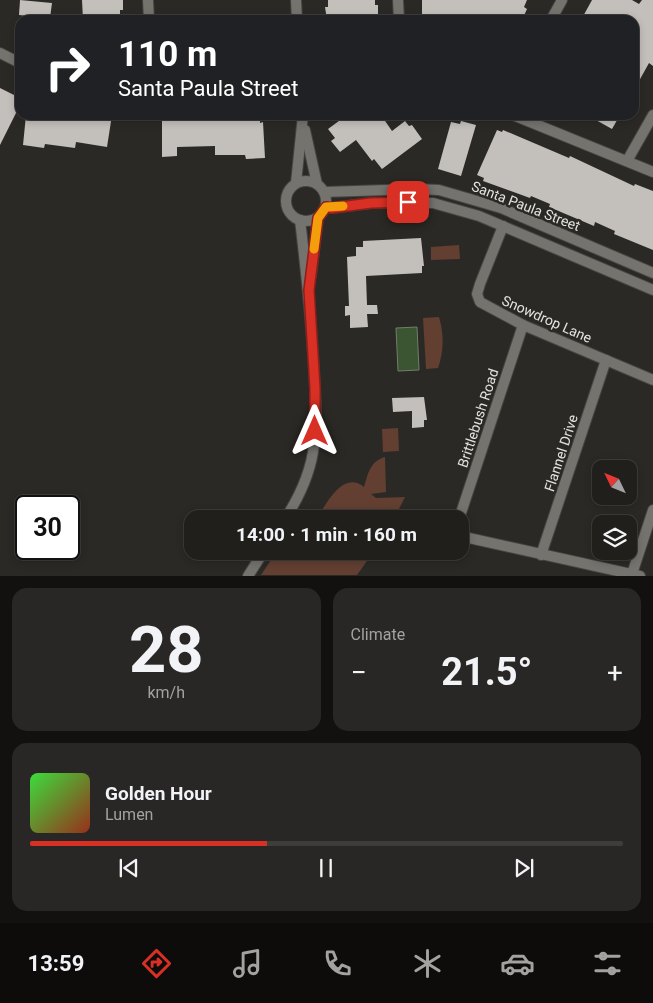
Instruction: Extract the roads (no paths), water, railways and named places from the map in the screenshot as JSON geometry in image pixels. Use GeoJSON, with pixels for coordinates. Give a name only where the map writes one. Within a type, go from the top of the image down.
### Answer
{"type":"FeatureCollection","features":[{"type":"Feature","properties":{"kind":"street"},"geometry":{"type":"LineString","coordinates":[[148,0],[148,15]]}},
{"type":"Feature","properties":{"kind":"street"},"geometry":{"type":"LineString","coordinates":[[296,0],[297,15]]}},
{"type":"Feature","properties":{"kind":"street"},"geometry":{"type":"LineString","coordinates":[[398,0],[399,15]]}},
{"type":"Feature","properties":{"kind":"street"},"geometry":{"type":"LineString","coordinates":[[554,15],[562,0]]}},
{"type":"Feature","properties":{"kind":"street"},"geometry":{"type":"LineString","coordinates":[[0,53],[15,60]]}},
{"type":"Feature","properties":{"kind":"street"},"geometry":{"type":"LineString","coordinates":[[627,161],[653,115]]}},
{"type":"Feature","properties":{"kind":"street"},"geometry":{"type":"LineString","coordinates":[[296,184],[303,120]]}},
{"type":"Feature","properties":{"kind":"street"},"geometry":{"type":"LineString","coordinates":[[304,120],[317,184],[324,192],[326,198],[326,207],[318,218],[309,290]]}},
{"type":"Feature","properties":{"kind":"street"},"geometry":{"type":"LineString","coordinates":[[524,120],[653,172]]}},
{"type":"Feature","properties":{"kind":"street"},"geometry":{"type":"LineString","coordinates":[[317,184],[308,181],[296,184],[287,194],[286,205],[291,214],[300,220],[308,221],[318,218]]}},
{"type":"Feature","properties":{"kind":"street","name":"Santa Paula Street"},"geometry":{"type":"LineString","coordinates":[[324,192],[331,190],[439,190],[500,208],[653,273]]}},
{"type":"Feature","properties":{"kind":"street","name":"Santa Paula Street"},"geometry":{"type":"LineString","coordinates":[[326,207],[332,208],[371,203],[433,203],[479,216],[653,290]]}},
{"type":"Feature","properties":{"kind":"street"},"geometry":{"type":"LineString","coordinates":[[291,510],[307,476],[315,444],[316,410],[309,290],[300,220]]}},
{"type":"Feature","properties":{"kind":"street","name":"Snowdrop Lane"},"geometry":{"type":"LineString","coordinates":[[503,226],[477,294],[482,305],[522,325],[653,380]]}},
{"type":"Feature","properties":{"kind":"street","name":"Brittlebush Road"},"geometry":{"type":"LineString","coordinates":[[462,510],[522,325]]}},
{"type":"Feature","properties":{"kind":"street","name":"Flannel Drive"},"geometry":{"type":"LineString","coordinates":[[542,554],[606,360]]}},
{"type":"Feature","properties":{"kind":"street"},"geometry":{"type":"LineString","coordinates":[[469,538],[636,575],[653,510]]}},
{"type":"Feature","properties":{"kind":"street"},"geometry":{"type":"LineString","coordinates":[[248,576],[258,560]]}}]}
